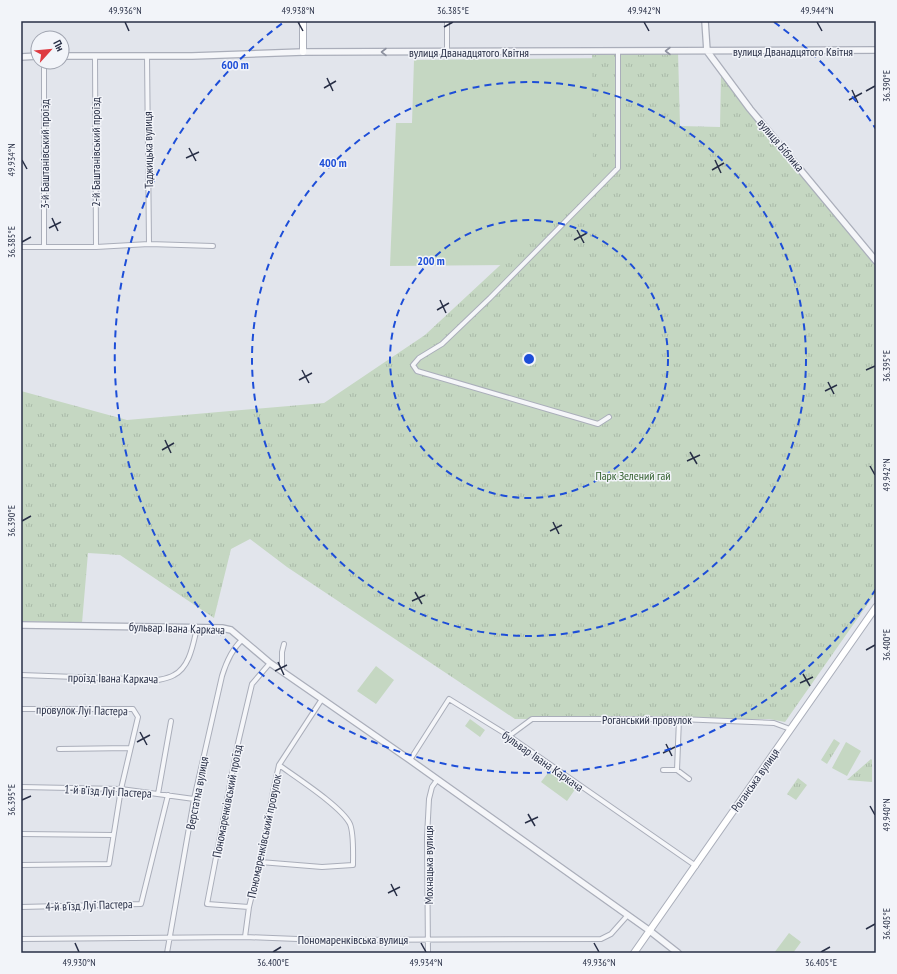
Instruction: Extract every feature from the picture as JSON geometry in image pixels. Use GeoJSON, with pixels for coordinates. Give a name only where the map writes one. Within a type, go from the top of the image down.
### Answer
{"type":"FeatureCollection","features":[{"type":"Feature","properties":{"kind":"main road"},"geometry":{"type":"LineString","coordinates":[[303,21],[303,52]]}},
{"type":"Feature","properties":{"kind":"main road","name":"Роганська вулиця"},"geometry":{"type":"LineString","coordinates":[[634,953],[876,607]]}},
{"type":"Feature","properties":{"kind":"street"},"geometry":{"type":"LineString","coordinates":[[447,21],[447,52]]}},
{"type":"Feature","properties":{"kind":"street"},"geometry":{"type":"LineString","coordinates":[[705,21],[706,51]]}},
{"type":"Feature","properties":{"kind":"street","name":"вулиця Дванадцятого Квітня"},"geometry":{"type":"LineString","coordinates":[[70,56],[147,56],[303,52],[876,50]]}},
{"type":"Feature","properties":{"kind":"street","name":"вулиця Біблика"},"geometry":{"type":"LineString","coordinates":[[706,51],[754,114],[876,261]]}},
{"type":"Feature","properties":{"kind":"street"},"geometry":{"type":"LineString","coordinates":[[609,418],[598,424],[417,371],[413,365],[419,358],[442,344],[478,310],[618,168],[618,52]]}},
{"type":"Feature","properties":{"kind":"street","name":"2-й Баштанівський проїзд"},"geometry":{"type":"LineString","coordinates":[[95,56],[96,248]]}},
{"type":"Feature","properties":{"kind":"street","name":"Таджицька вулиця"},"geometry":{"type":"LineString","coordinates":[[147,56],[149,244]]}},
{"type":"Feature","properties":{"kind":"street","name":"3-й Баштанівський проїзд"},"geometry":{"type":"LineString","coordinates":[[44,70],[44,246]]}},
{"type":"Feature","properties":{"kind":"street"},"geometry":{"type":"LineString","coordinates":[[21,247],[44,246],[96,248],[149,244],[213,246]]}},
{"type":"Feature","properties":{"kind":"street","name":"бульвар Івана Каркача"},"geometry":{"type":"LineString","coordinates":[[21,625],[222,628],[231,630],[270,663],[410,760],[650,931],[677,953]]}},
{"type":"Feature","properties":{"kind":"street","name":"проїзд Івана Каркача"},"geometry":{"type":"LineString","coordinates":[[21,676],[158,680],[174,675],[183,668],[190,656],[197,628]]}},
{"type":"Feature","properties":{"kind":"street","name":"Верстатна вулиця"},"geometry":{"type":"LineString","coordinates":[[167,953],[194,799],[225,666],[238,643],[242,640]]}},
{"type":"Feature","properties":{"kind":"street"},"geometry":{"type":"LineString","coordinates":[[282,671],[282,652],[284,644]]}},
{"type":"Feature","properties":{"kind":"street","name":"Пономаренківський проїзд"},"geometry":{"type":"LineString","coordinates":[[249,907],[207,904],[238,743],[252,684],[270,663]]}},
{"type":"Feature","properties":{"kind":"street","name":"бульвар Івана Каркача"},"geometry":{"type":"LineString","coordinates":[[410,760],[449,699],[509,736],[696,866]]}},
{"type":"Feature","properties":{"kind":"street","name":"Пономаренківський провулок"},"geometry":{"type":"LineString","coordinates":[[245,937],[249,907],[260,862],[279,765],[322,700]]}},
{"type":"Feature","properties":{"kind":"street","name":"провулок Луї Пастера"},"geometry":{"type":"LineString","coordinates":[[21,709],[133,709],[138,717],[121,789],[109,864],[21,865]]}},
{"type":"Feature","properties":{"kind":"street","name":"Роганський провулок"},"geometry":{"type":"LineString","coordinates":[[509,736],[532,719],[679,719],[774,723],[790,729]]}},
{"type":"Feature","properties":{"kind":"street"},"geometry":{"type":"LineString","coordinates":[[677,770],[679,719]]}},
{"type":"Feature","properties":{"kind":"street"},"geometry":{"type":"LineString","coordinates":[[158,794],[171,721]]}},
{"type":"Feature","properties":{"kind":"street"},"geometry":{"type":"LineString","coordinates":[[58,749],[130,748]]}},
{"type":"Feature","properties":{"kind":"street"},"geometry":{"type":"LineString","coordinates":[[260,862],[322,867],[352,865],[353,843],[351,826],[342,812],[279,765]]}},
{"type":"Feature","properties":{"kind":"street"},"geometry":{"type":"LineString","coordinates":[[663,770],[677,770],[689,779]]}},
{"type":"Feature","properties":{"kind":"street","name":"Мохнацька вулиця"},"geometry":{"type":"LineString","coordinates":[[428,953],[427,837],[429,799],[432,787],[437,780]]}},
{"type":"Feature","properties":{"kind":"street","name":"1-й в’їзд Луї Пастера"},"geometry":{"type":"LineString","coordinates":[[21,787],[121,789],[194,799]]}},
{"type":"Feature","properties":{"kind":"street","name":"4-й в’їзд Луї Пастера"},"geometry":{"type":"LineString","coordinates":[[21,907],[141,904],[168,795]]}},
{"type":"Feature","properties":{"kind":"street"},"geometry":{"type":"LineString","coordinates":[[21,834],[113,835]]}},
{"type":"Feature","properties":{"kind":"street","name":"Пономаренківська вулиця"},"geometry":{"type":"LineString","coordinates":[[21,939],[245,937],[322,940],[601,939],[615,930],[627,916]]}},
{"type":"Feature","properties":{"kind":"green space","name":"Парк Зелений гай"},"geometry":{"type":"Polygon","coordinates":[[[592,51],[678,51],[680,126],[720,127],[721,75],[876,267],[876,592],[785,722],[769,719],[515,719],[287,567],[250,539],[231,549],[214,618],[120,555],[88,553],[82,623],[21,621],[21,391],[127,420],[324,403],[425,335],[593,179],[592,51]]]}},
{"type":"Feature","properties":{"kind":"green space"},"geometry":{"type":"Polygon","coordinates":[[[614,58],[614,162],[508,265],[390,266],[396,123],[412,123],[414,60],[614,58]]]}},
{"type":"Feature","properties":{"kind":"green space"},"geometry":{"type":"Polygon","coordinates":[[[376,666],[394,680],[376,704],[357,691],[376,666]]]}},
{"type":"Feature","properties":{"kind":"green space"},"geometry":{"type":"Polygon","coordinates":[[[470,719],[485,730],[480,737],[465,726],[470,719]]]}},
{"type":"Feature","properties":{"kind":"green space"},"geometry":{"type":"Polygon","coordinates":[[[834,739],[840,743],[827,764],[821,760],[834,739]]]}},
{"type":"Feature","properties":{"kind":"green space"},"geometry":{"type":"Polygon","coordinates":[[[846,742],[861,751],[847,776],[832,768],[846,742]]]}},
{"type":"Feature","properties":{"kind":"green space"},"geometry":{"type":"Polygon","coordinates":[[[871,759],[872,782],[847,780],[871,759]]]}},
{"type":"Feature","properties":{"kind":"green space"},"geometry":{"type":"Polygon","coordinates":[[[550,770],[576,788],[567,801],[541,782],[550,770]]]}},
{"type":"Feature","properties":{"kind":"green space"},"geometry":{"type":"Polygon","coordinates":[[[798,778],[807,785],[796,800],[787,794],[798,778]]]}},
{"type":"Feature","properties":{"kind":"green space"},"geometry":{"type":"Polygon","coordinates":[[[789,933],[801,942],[793,953],[774,953],[789,933]]]}}]}
